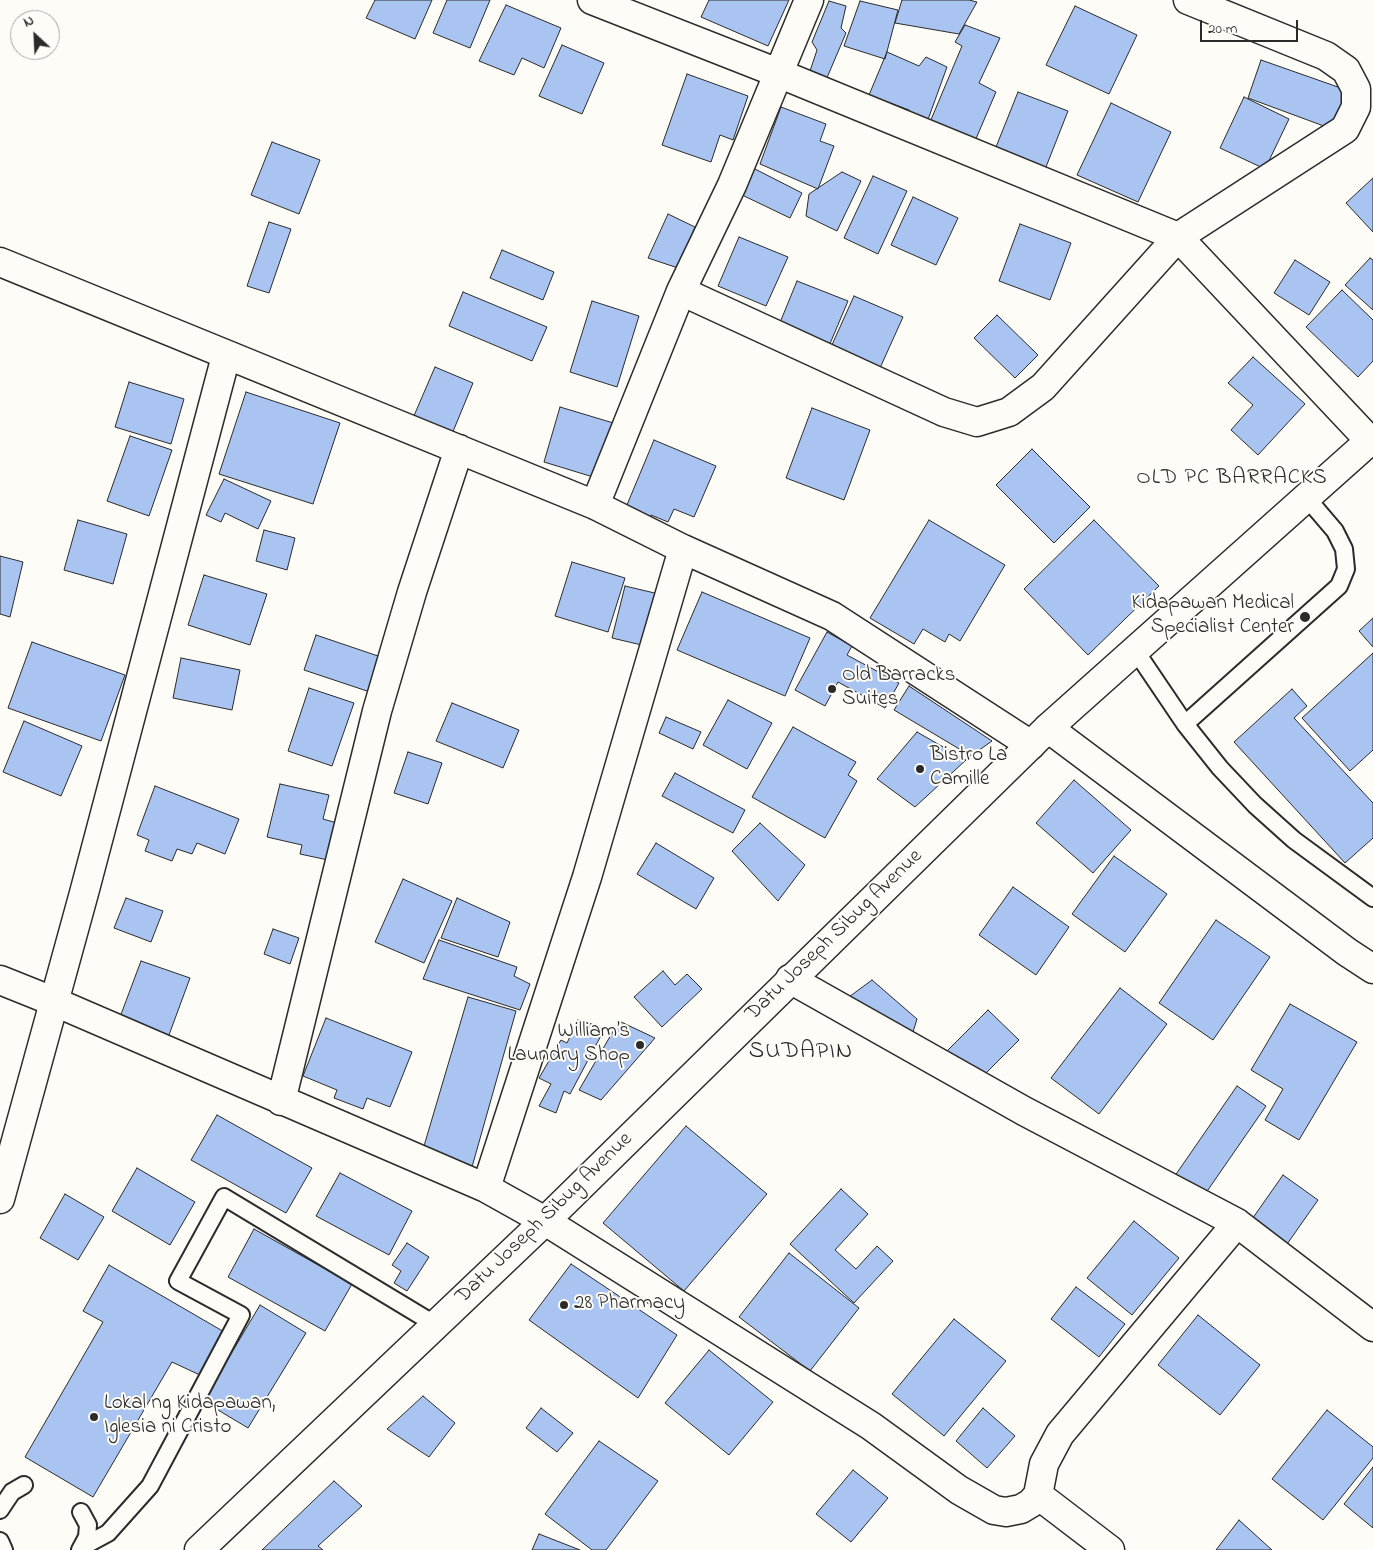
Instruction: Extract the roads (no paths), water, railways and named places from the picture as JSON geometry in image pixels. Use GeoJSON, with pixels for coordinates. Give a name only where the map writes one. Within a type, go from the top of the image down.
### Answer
{"type":"FeatureCollection","features":[{"type":"Feature","properties":{"kind":"street"},"geometry":{"type":"LineString","coordinates":[[592,0],[778,73],[1178,236],[1371,440]]}},
{"type":"Feature","properties":{"kind":"street"},"geometry":{"type":"LineString","coordinates":[[595,505],[681,291],[732,185],[809,0]]}},
{"type":"Feature","properties":{"kind":"street"},"geometry":{"type":"LineString","coordinates":[[681,291],[944,412],[977,422],[1009,412],[1042,387],[1178,236],[1345,129],[1356,107],[1356,89],[1346,70],[1326,56],[1188,0]]}},
{"type":"Feature","properties":{"kind":"street"},"geometry":{"type":"LineString","coordinates":[[0,262],[226,356],[595,505],[683,549],[832,616],[1040,737],[1373,969]]}},
{"type":"Feature","properties":{"kind":"street"},"geometry":{"type":"LineString","coordinates":[[0,1198],[55,1002],[226,356]]}},
{"type":"Feature","properties":{"kind":"street","name":"Datu Joseph Sibug Avenue"},"geometry":{"type":"LineString","coordinates":[[199,1550],[545,1221],[1040,737],[1371,440]]}},
{"type":"Feature","properties":{"kind":"street"},"geometry":{"type":"LineString","coordinates":[[282,1100],[377,711],[412,592],[459,449]]}},
{"type":"Feature","properties":{"kind":"street"},"geometry":{"type":"LineString","coordinates":[[486,1188],[587,877],[683,549]]}},
{"type":"Feature","properties":{"kind":"street"},"geometry":{"type":"LineString","coordinates":[[0,980],[486,1188],[545,1221],[871,1426],[959,1490],[994,1510],[1006,1512],[1020,1510],[1031,1503],[1038,1495],[1044,1464],[1060,1434],[1237,1223]]}},
{"type":"Feature","properties":{"kind":"street"},"geometry":{"type":"LineString","coordinates":[[790,980],[1024,1111],[1237,1223],[1373,1327]]}},
{"type":"Feature","properties":{"kind":"street"},"geometry":{"type":"LineString","coordinates":[[1038,1495],[1110,1550]]}},
{"type":"Feature","properties":{"kind":"lane"},"geometry":{"type":"LineString","coordinates":[[1185,724],[1339,586],[1346,569],[1344,549],[1335,531],[1306,497]]}},
{"type":"Feature","properties":{"kind":"lane"},"geometry":{"type":"LineString","coordinates":[[1135,650],[1185,724],[1220,768],[1255,805],[1294,840],[1373,898]]}},
{"type":"Feature","properties":{"kind":"lane"},"geometry":{"type":"LineString","coordinates":[[81,1549],[108,1534],[150,1486],[240,1315],[178,1281],[224,1197],[436,1325]]}},
{"type":"Feature","properties":{"kind":"lane"},"geometry":{"type":"LineString","coordinates":[[0,1510],[12,1492],[24,1485]]}},
{"type":"Feature","properties":{"kind":"lane"},"geometry":{"type":"LineString","coordinates":[[81,1549],[88,1525],[82,1512]]}},
{"type":"Feature","properties":{"kind":"lane"},"geometry":{"type":"LineString","coordinates":[[0,1541],[4,1550]]}},
{"type":"Feature","properties":{"kind":"place","name":"Kidapawan Medical Specialist Center"},"geometry":{"type":"Point","coordinates":[1305,617]}},
{"type":"Feature","properties":{"kind":"place","name":"Old Barracks Suites"},"geometry":{"type":"Point","coordinates":[832,689]}},
{"type":"Feature","properties":{"kind":"place","name":"Bistro La Camille"},"geometry":{"type":"Point","coordinates":[920,769]}},
{"type":"Feature","properties":{"kind":"place","name":"William’s Laundry Shop"},"geometry":{"type":"Point","coordinates":[640,1045]}},
{"type":"Feature","properties":{"kind":"place","name":"28 Pharmacy"},"geometry":{"type":"Point","coordinates":[564,1305]}},
{"type":"Feature","properties":{"kind":"place","name":"Lokal ng Kidapawan, Iglesia ni Cristo"},"geometry":{"type":"Point","coordinates":[94,1417]}},
{"type":"Feature","properties":{"kind":"district","name":"OLD PC BARRACKS"},"geometry":{"type":"Point","coordinates":[1232,479]}},
{"type":"Feature","properties":{"kind":"district","name":"SUDAPIN"},"geometry":{"type":"Point","coordinates":[801,1053]}}]}
